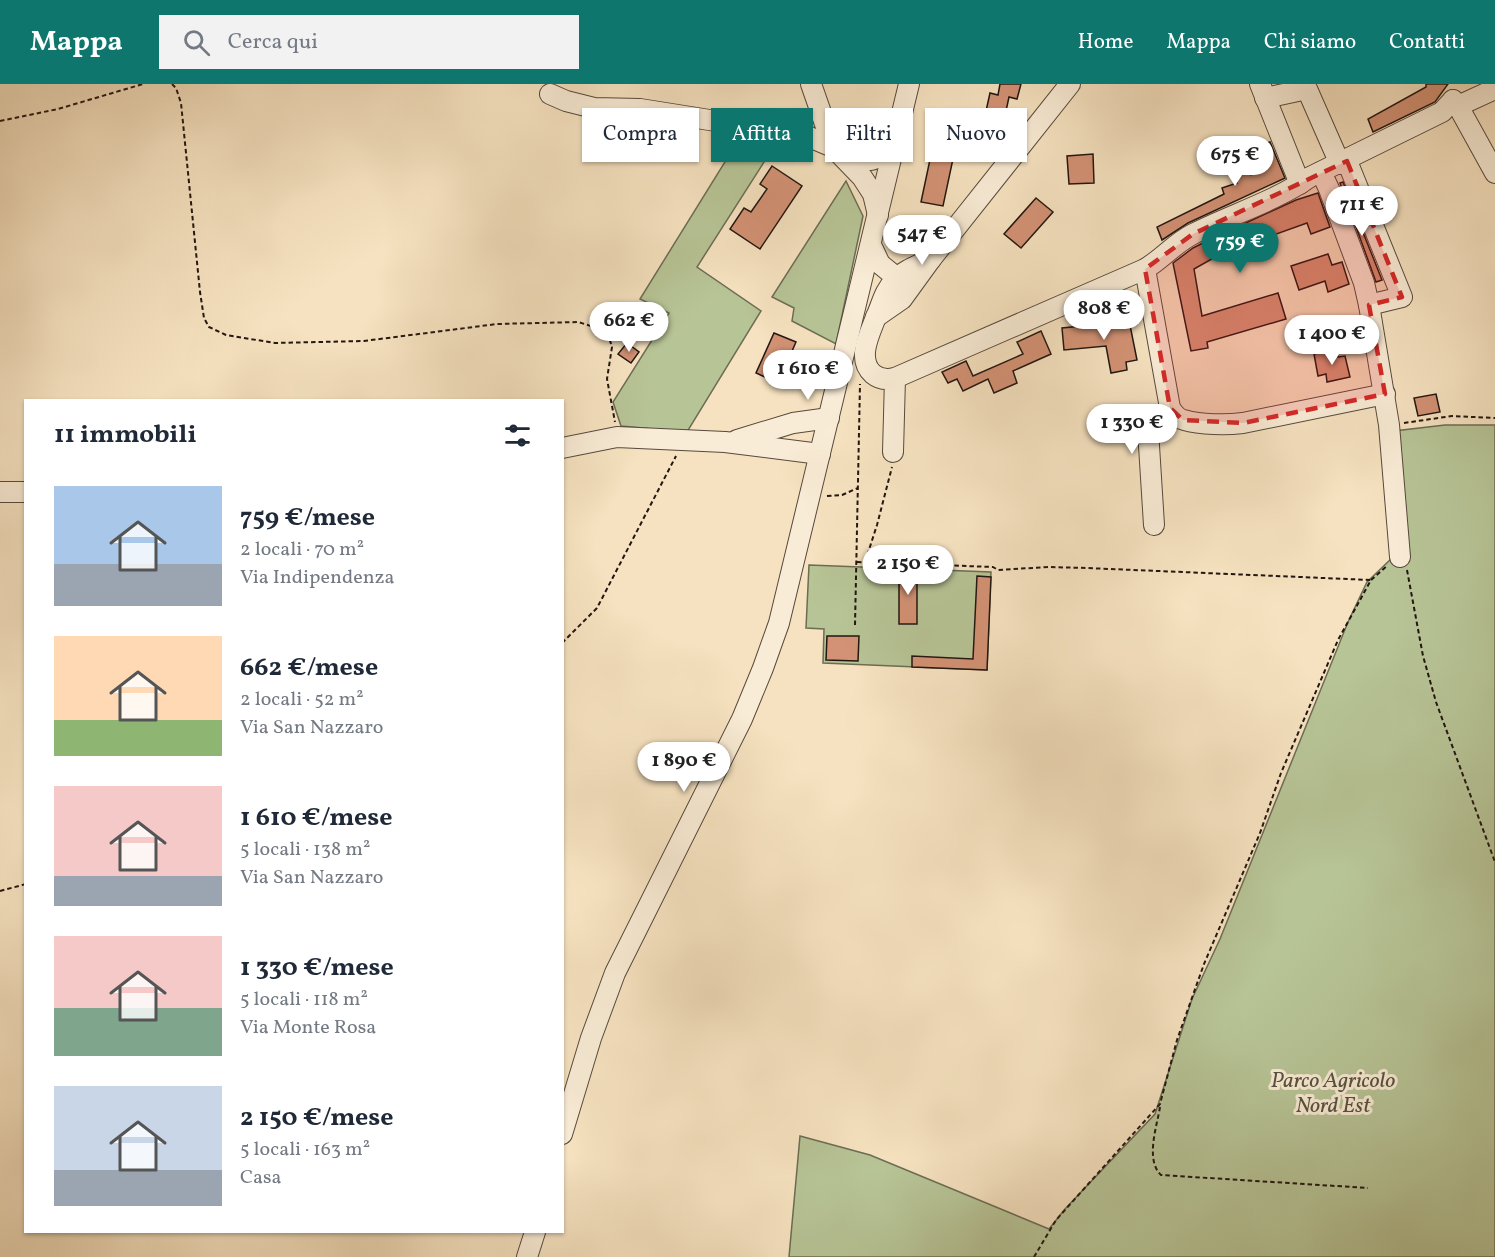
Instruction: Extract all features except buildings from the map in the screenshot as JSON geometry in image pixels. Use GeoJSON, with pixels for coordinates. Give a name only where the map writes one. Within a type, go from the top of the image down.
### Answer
{"type":"FeatureCollection","features":[{"type":"Feature","properties":{"kind":"street"},"geometry":{"type":"LineString","coordinates":[[811,84],[825,120]]}},
{"type":"Feature","properties":{"kind":"street"},"geometry":{"type":"LineString","coordinates":[[904,108],[909,84]]}},
{"type":"Feature","properties":{"kind":"street"},"geometry":{"type":"LineString","coordinates":[[1070,84],[931,259],[901,277],[885,293],[865,351],[870,370],[882,378],[895,378],[1145,269],[1176,244],[1193,234],[1290,191],[1322,172],[1442,112],[1455,97],[1495,89]]}},
{"type":"Feature","properties":{"kind":"street"},"geometry":{"type":"LineString","coordinates":[[1300,184],[1262,91],[1307,89],[1343,162],[1402,297],[1369,305]]}},
{"type":"Feature","properties":{"kind":"street"},"geometry":{"type":"LineString","coordinates":[[550,94],[566,101],[594,108],[640,109],[741,125],[781,125],[825,145]]}},
{"type":"Feature","properties":{"kind":"street"},"geometry":{"type":"LineString","coordinates":[[1455,97],[1495,173]]}},
{"type":"Feature","properties":{"kind":"street"},"geometry":{"type":"LineString","coordinates":[[848,162],[862,177],[873,194],[878,216]]}},
{"type":"Feature","properties":{"kind":"street"},"geometry":{"type":"LineString","coordinates":[[564,1127],[591,1038],[615,973],[742,719],[763,669],[778,623],[811,495],[892,162]]}},
{"type":"Feature","properties":{"kind":"street"},"geometry":{"type":"LineString","coordinates":[[1322,172],[1364,283],[1369,305],[1389,425],[1400,557]]}},
{"type":"Feature","properties":{"kind":"street"},"geometry":{"type":"LineString","coordinates":[[871,245],[880,264],[901,277]]}},
{"type":"Feature","properties":{"kind":"street"},"geometry":{"type":"LineString","coordinates":[[1145,269],[1170,408],[1175,416],[1183,420],[1230,425],[1385,394]]}},
{"type":"Feature","properties":{"kind":"street"},"geometry":{"type":"LineString","coordinates":[[860,288],[874,278],[901,277]]}},
{"type":"Feature","properties":{"kind":"street"},"geometry":{"type":"LineString","coordinates":[[855,308],[876,317]]}},
{"type":"Feature","properties":{"kind":"street"},"geometry":{"type":"LineString","coordinates":[[893,452],[895,378]]}},
{"type":"Feature","properties":{"kind":"street"},"geometry":{"type":"LineString","coordinates":[[1154,525],[1148,429],[1170,408]]}},
{"type":"Feature","properties":{"kind":"street"},"geometry":{"type":"LineString","coordinates":[[725,442],[794,423],[829,418]]}},
{"type":"Feature","properties":{"kind":"street"},"geometry":{"type":"LineString","coordinates":[[789,450],[794,423]]}},
{"type":"Feature","properties":{"kind":"street"},"geometry":{"type":"LineString","coordinates":[[564,448],[617,437],[725,442],[820,454]]}},
{"type":"Feature","properties":{"kind":"street"},"geometry":{"type":"LineString","coordinates":[[0,492],[24,492]]}},
{"type":"Feature","properties":{"kind":"street"},"geometry":{"type":"LineString","coordinates":[[528,1257],[535,1233]]}},
{"type":"Feature","properties":{"kind":"path"},"geometry":{"type":"LineString","coordinates":[[0,121],[58,109],[143,84]]}},
{"type":"Feature","properties":{"kind":"path"},"geometry":{"type":"LineString","coordinates":[[172,84],[176,88],[181,103],[200,292],[204,318],[209,327],[226,335],[275,343],[324,343],[364,341],[497,324],[578,322],[591,325],[607,331],[612,347],[607,379],[617,437]]}},
{"type":"Feature","properties":{"kind":"path"},"geometry":{"type":"LineString","coordinates":[[891,234],[914,246],[931,259]]}},
{"type":"Feature","properties":{"kind":"path"},"geometry":{"type":"LineString","coordinates":[[855,625],[861,379],[870,370]]}},
{"type":"Feature","properties":{"kind":"path"},"geometry":{"type":"LineString","coordinates":[[1389,425],[1452,416],[1495,418]]}},
{"type":"Feature","properties":{"kind":"path"},"geometry":{"type":"LineString","coordinates":[[564,641],[597,608],[685,440]]}},
{"type":"Feature","properties":{"kind":"path"},"geometry":{"type":"LineString","coordinates":[[865,563],[893,463],[893,452]]}},
{"type":"Feature","properties":{"kind":"path"},"geometry":{"type":"LineString","coordinates":[[811,495],[842,495],[858,488]]}},
{"type":"Feature","properties":{"kind":"path"},"geometry":{"type":"LineString","coordinates":[[1368,1188],[1161,1175],[1153,1163],[1160,1104],[1177,1040],[1204,964],[1260,833],[1281,773],[1338,640],[1371,580],[1396,558],[1406,560],[1424,656],[1436,702],[1495,862]]}},
{"type":"Feature","properties":{"kind":"path"},"geometry":{"type":"LineString","coordinates":[[857,562],[993,567],[998,570],[1048,567],[1127,569],[1371,580]]}},
{"type":"Feature","properties":{"kind":"path"},"geometry":{"type":"LineString","coordinates":[[0,891],[24,885]]}},
{"type":"Feature","properties":{"kind":"path"},"geometry":{"type":"LineString","coordinates":[[1034,1257],[1056,1220],[1160,1104]]}},
{"type":"Feature","properties":{"kind":"highlighted area"},"geometry":{"type":"Polygon","coordinates":[[[1347,161],[1402,297],[1369,305],[1385,394],[1243,423],[1183,420],[1170,408],[1145,269],[1193,234],[1347,161]]]}},
{"type":"Feature","properties":{"kind":"green space"},"geometry":{"type":"Polygon","coordinates":[[[725,162],[764,162],[697,267],[761,311],[687,432],[621,426],[613,402],[669,313],[640,299],[725,162]]]}},
{"type":"Feature","properties":{"kind":"green space"},"geometry":{"type":"Polygon","coordinates":[[[846,181],[863,216],[836,344],[792,321],[794,308],[772,297],[846,181]]]}},
{"type":"Feature","properties":{"kind":"green space","name":"Parco Agricolo Nord Est"},"geometry":{"type":"Polygon","coordinates":[[[1445,425],[1495,425],[1495,1257],[789,1257],[800,1136],[870,1155],[1049,1229],[1155,1114],[1192,999],[1220,939],[1348,622],[1367,582],[1390,560],[1410,557],[1394,431],[1445,425]]]}},
{"type":"Feature","properties":{"kind":"green space"},"geometry":{"type":"Polygon","coordinates":[[[809,565],[991,572],[987,670],[823,663],[824,629],[806,628],[809,565]]]}}]}
